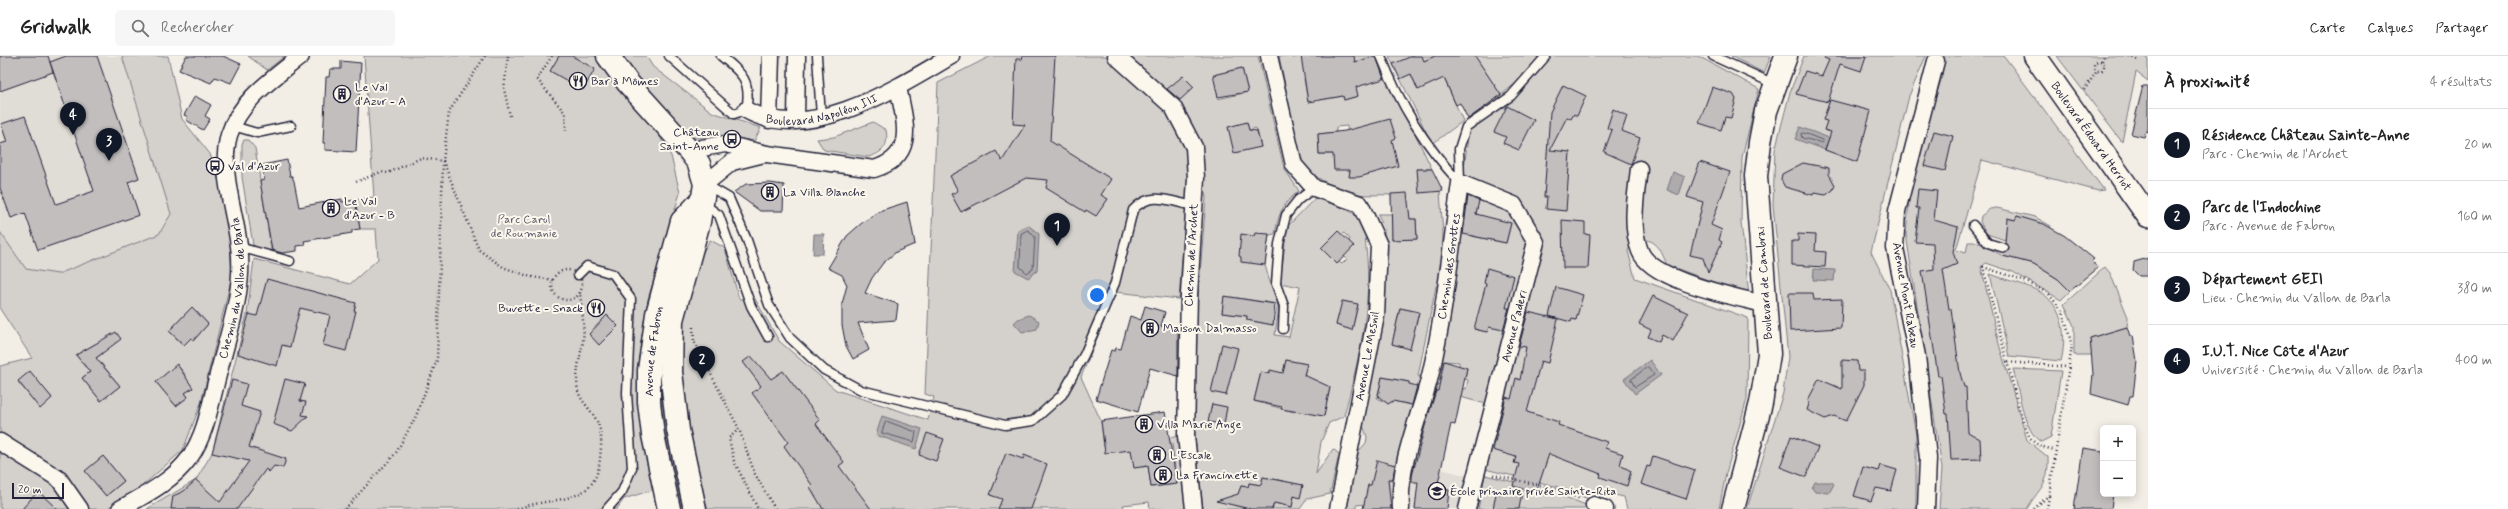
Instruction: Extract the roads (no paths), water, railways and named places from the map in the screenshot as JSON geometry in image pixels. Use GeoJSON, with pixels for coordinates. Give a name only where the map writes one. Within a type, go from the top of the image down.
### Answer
{"type":"FeatureCollection","features":[{"type":"Feature","properties":{"kind":"street","name":"Chemin du Vallon de Barla"},"geometry":{"type":"LineString","coordinates":[[120,509],[165,482],[190,457],[198,444],[204,428],[233,314],[240,269],[240,247],[227,177],[227,147],[233,126],[248,102],[301,56]]}},
{"type":"Feature","properties":{"kind":"street","name":"Avenue de Fabron"},"geometry":{"type":"LineString","coordinates":[[608,56],[628,83],[698,164],[703,193],[699,222],[672,320],[671,347],[671,372],[678,430],[695,509]]}},
{"type":"Feature","properties":{"kind":"street"},"geometry":{"type":"LineString","coordinates":[[769,120],[771,56]]}},
{"type":"Feature","properties":{"kind":"street"},"geometry":{"type":"LineString","coordinates":[[796,121],[797,56]]}},
{"type":"Feature","properties":{"kind":"street","name":"Boulevard Napoléon III"},"geometry":{"type":"LineString","coordinates":[[746,110],[769,120],[796,121],[821,117],[898,87],[951,56]]}},
{"type":"Feature","properties":{"kind":"street","name":"Chemin de l'Archet"},"geometry":{"type":"LineString","coordinates":[[1116,56],[1173,107],[1194,147],[1196,178],[1189,295],[1186,436],[1194,509]]}},
{"type":"Feature","properties":{"kind":"street","name":"Avenue Le Mesnil"},"geometry":{"type":"LineString","coordinates":[[1269,56],[1294,165],[1314,188],[1360,204],[1379,245],[1376,316],[1338,509]]}},
{"type":"Feature","properties":{"kind":"street","name":"Boulevard de Cambrai"},"geometry":{"type":"LineString","coordinates":[[1733,509],[1766,380],[1769,354],[1767,305],[1756,176],[1760,142],[1775,84],[1786,56]]}},
{"type":"Feature","properties":{"kind":"street","name":"Boulevard Édouard Herriot"},"geometry":{"type":"LineString","coordinates":[[2036,56],[2148,216]]}},
{"type":"Feature","properties":{"kind":"street","name":"Avenue Mont Rabeau"},"geometry":{"type":"LineString","coordinates":[[1926,509],[1928,458],[1917,356],[1895,248],[1897,211],[1936,61]]}},
{"type":"Feature","properties":{"kind":"street"},"geometry":{"type":"LineString","coordinates":[[690,153],[702,148],[725,144],[767,154],[874,169],[889,164],[903,150],[905,136],[898,87]]}},
{"type":"Feature","properties":{"kind":"street"},"geometry":{"type":"LineString","coordinates":[[703,193],[732,162],[767,154]]}},
{"type":"Feature","properties":{"kind":"street"},"geometry":{"type":"LineString","coordinates":[[1639,169],[1634,214],[1640,252],[1656,270],[1674,279],[1767,305]]}},
{"type":"Feature","properties":{"kind":"street","name":"Avenue Paderi"},"geometry":{"type":"LineString","coordinates":[[1460,183],[1514,205],[1536,242],[1467,509]]}},
{"type":"Feature","properties":{"kind":"street","name":"Chemin des Grottes"},"geometry":{"type":"LineString","coordinates":[[1401,509],[1402,471],[1430,375],[1446,286],[1460,183]]}},
{"type":"Feature","properties":{"kind":"street","name":"Avenue de Fabron"},"geometry":{"type":"LineString","coordinates":[[668,509],[653,435],[649,402],[650,357],[658,307],[682,221],[703,193]]}},
{"type":"Feature","properties":{"kind":"street"},"geometry":{"type":"LineString","coordinates":[[0,442],[59,479],[80,509]]}},
{"type":"Feature","properties":{"kind":"lane","name":"Boulevard Napoléon III"},"geometry":{"type":"LineString","coordinates":[[669,56],[734,114],[746,110],[749,93],[745,81],[737,70],[721,56]]}},
{"type":"Feature","properties":{"kind":"lane"},"geometry":{"type":"LineString","coordinates":[[817,56],[821,117]]}},
{"type":"Feature","properties":{"kind":"lane"},"geometry":{"type":"LineString","coordinates":[[1381,56],[1394,89],[1432,152],[1460,183]]}},
{"type":"Feature","properties":{"kind":"lane","name":"Chemin des Grottes"},"geometry":{"type":"LineString","coordinates":[[1460,183],[1459,149],[1466,127],[1511,96],[1546,56]]}},
{"type":"Feature","properties":{"kind":"lane"},"geometry":{"type":"LineString","coordinates":[[1713,56],[1775,84]]}},
{"type":"Feature","properties":{"kind":"lane"},"geometry":{"type":"LineString","coordinates":[[233,126],[257,133],[291,126]]}},
{"type":"Feature","properties":{"kind":"lane"},"geometry":{"type":"LineString","coordinates":[[1283,329],[1284,306],[1276,284],[1280,244],[1286,215],[1298,200],[1314,188]]}},
{"type":"Feature","properties":{"kind":"lane"},"geometry":{"type":"LineString","coordinates":[[703,193],[729,198],[747,240],[769,305],[790,338],[824,370],[861,390],[1005,425],[1033,421],[1062,395],[1084,355],[1115,283],[1133,210],[1142,201],[1158,198],[1194,206]]}},
{"type":"Feature","properties":{"kind":"lane"},"geometry":{"type":"LineString","coordinates":[[703,193],[719,215],[751,306],[768,337]]}},
{"type":"Feature","properties":{"kind":"lane"},"geometry":{"type":"LineString","coordinates":[[1973,225],[1988,243],[2004,248]]}},
{"type":"Feature","properties":{"kind":"lane"},"geometry":{"type":"LineString","coordinates":[[240,247],[290,261]]}},
{"type":"Feature","properties":{"kind":"lane"},"geometry":{"type":"LineString","coordinates":[[578,275],[587,266],[613,274],[631,299],[627,393],[632,468],[622,492],[607,509]]}},
{"type":"Feature","properties":{"kind":"water"},"geometry":{"type":"Polygon","coordinates":[[[1800,127],[1829,138],[1825,150],[1795,139],[1800,127]]]}},
{"type":"Feature","properties":{"kind":"water"},"geometry":{"type":"Polygon","coordinates":[[[1673,172],[1685,177],[1679,195],[1667,190],[1673,172]]]}},
{"type":"Feature","properties":{"kind":"water"},"geometry":{"type":"Polygon","coordinates":[[[1028,225],[1039,234],[1037,271],[1028,278],[1015,271],[1018,231],[1028,225]]]}},
{"type":"Feature","properties":{"kind":"water"},"geometry":{"type":"Polygon","coordinates":[[[814,234],[824,234],[823,254],[813,254],[814,234]]]}},
{"type":"Feature","properties":{"kind":"water"},"geometry":{"type":"Polygon","coordinates":[[[1814,269],[1835,270],[1834,281],[1813,280],[1814,269]]]}},
{"type":"Feature","properties":{"kind":"water"},"geometry":{"type":"Polygon","coordinates":[[[1029,315],[1039,321],[1037,329],[1022,332],[1014,323],[1018,319],[1029,315]]]}},
{"type":"Feature","properties":{"kind":"water"},"geometry":{"type":"Polygon","coordinates":[[[1650,360],[1661,375],[1635,394],[1624,379],[1650,360]]]}},
{"type":"Feature","properties":{"kind":"water"},"geometry":{"type":"Polygon","coordinates":[[[882,416],[922,429],[916,449],[876,435],[882,416]]]}},
{"type":"Feature","properties":{"kind":"water"},"geometry":{"type":"Polygon","coordinates":[[[1815,482],[1832,482],[1834,484],[1829,493],[1815,492],[1812,488],[1815,482]]]}},
{"type":"Feature","properties":{"kind":"place","name":"Bar à Mômes"},"geometry":{"type":"Point","coordinates":[578,81]}},
{"type":"Feature","properties":{"kind":"place","name":"Le Val d'Azur - A"},"geometry":{"type":"Point","coordinates":[342,94]}},
{"type":"Feature","properties":{"kind":"place","name":"I.U.T. Nice Côte d'Azur"},"geometry":{"type":"Point","coordinates":[73,135]}},
{"type":"Feature","properties":{"kind":"place","name":"Château Saint-Anne"},"geometry":{"type":"Point","coordinates":[732,139]}},
{"type":"Feature","properties":{"kind":"place","name":"Département GEII"},"geometry":{"type":"Point","coordinates":[109,161]}},
{"type":"Feature","properties":{"kind":"place","name":"Val d'Azur"},"geometry":{"type":"Point","coordinates":[215,166]}},
{"type":"Feature","properties":{"kind":"place","name":"La Villa Blanche"},"geometry":{"type":"Point","coordinates":[770,192]}},
{"type":"Feature","properties":{"kind":"place","name":"Le Val d'Azur - B"},"geometry":{"type":"Point","coordinates":[331,208]}},
{"type":"Feature","properties":{"kind":"place","name":"Résidence Château Sainte-Anne"},"geometry":{"type":"Point","coordinates":[1057,246]}},
{"type":"Feature","properties":{"kind":"place","name":"Buvette - Snack"},"geometry":{"type":"Point","coordinates":[596,308]}},
{"type":"Feature","properties":{"kind":"place","name":"Maison Dalmasso"},"geometry":{"type":"Point","coordinates":[1150,328]}},
{"type":"Feature","properties":{"kind":"place","name":"Parc de l'Indochine"},"geometry":{"type":"Point","coordinates":[702,379]}},
{"type":"Feature","properties":{"kind":"place","name":"Villa Marie Ange"},"geometry":{"type":"Point","coordinates":[1144,424]}},
{"type":"Feature","properties":{"kind":"place","name":"L'Escale"},"geometry":{"type":"Point","coordinates":[1157,455]}},
{"type":"Feature","properties":{"kind":"place","name":"La Francinette"},"geometry":{"type":"Point","coordinates":[1163,475]}},
{"type":"Feature","properties":{"kind":"place","name":"École primaire privée Sainte-Rita"},"geometry":{"type":"Point","coordinates":[1437,491]}},
{"type":"Feature","properties":{"kind":"park label","name":"Parc Carol de Roumanie"},"geometry":{"type":"Point","coordinates":[524,226]}}]}
